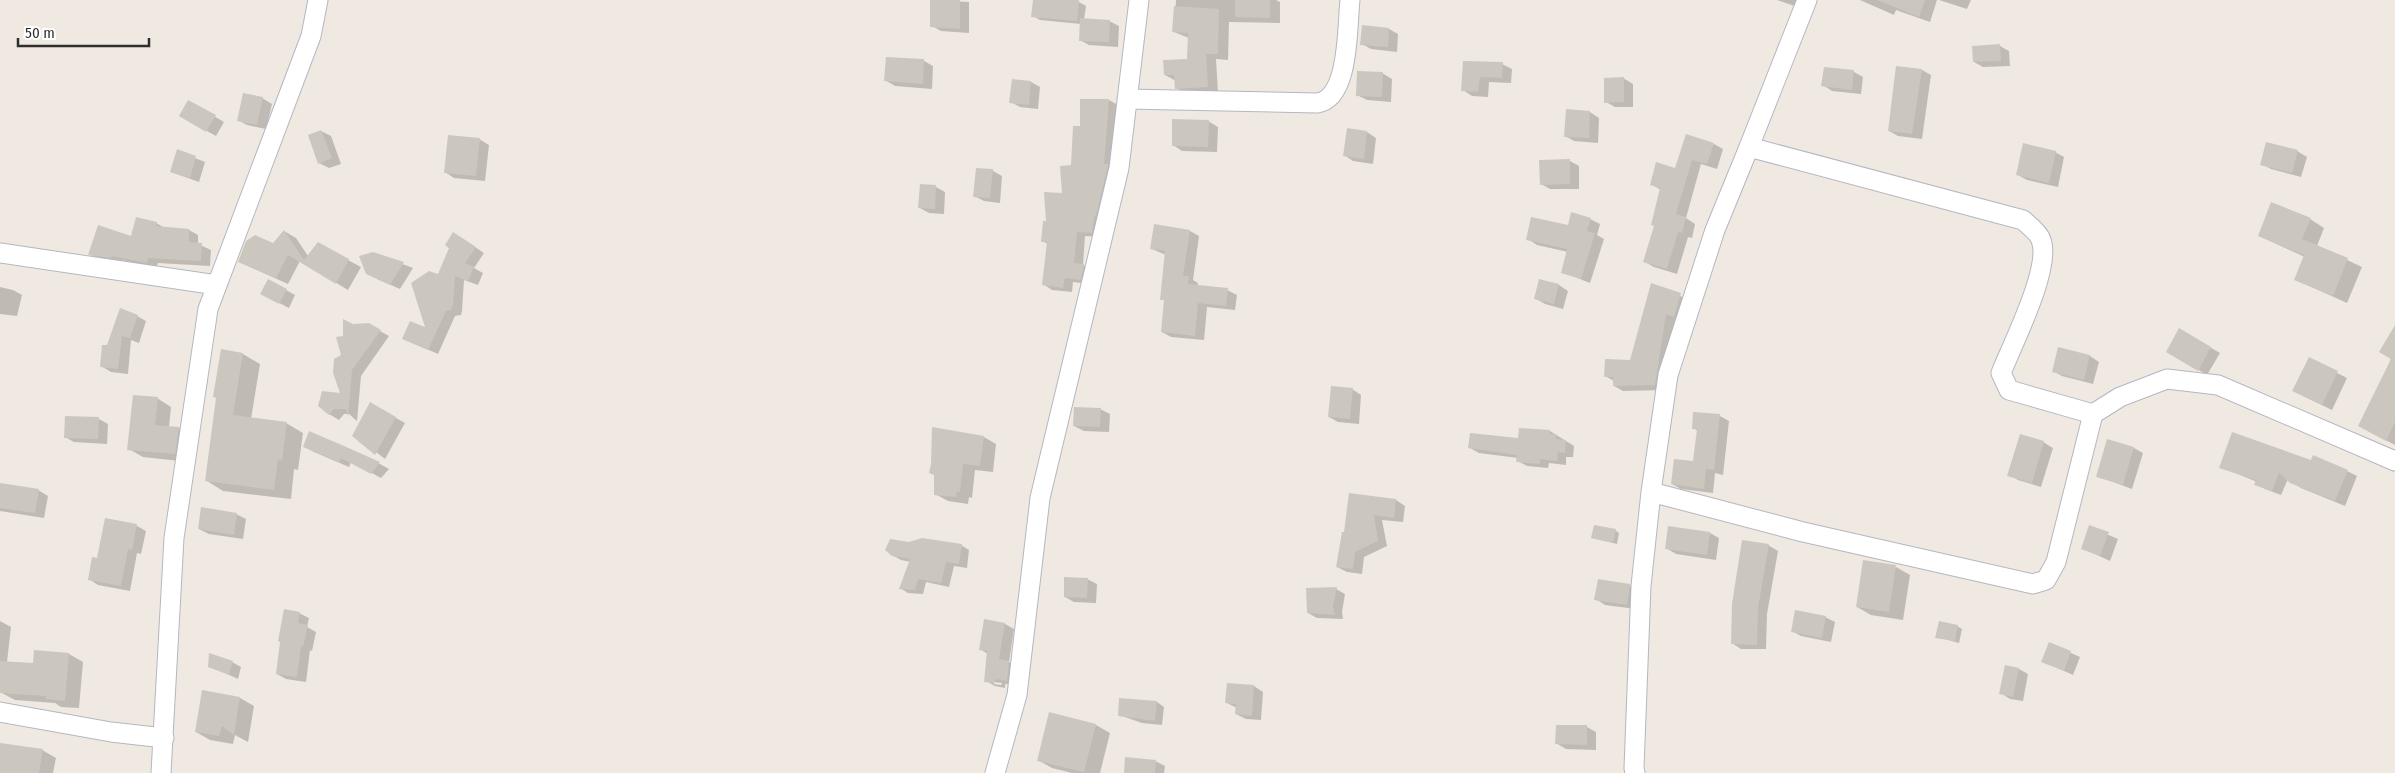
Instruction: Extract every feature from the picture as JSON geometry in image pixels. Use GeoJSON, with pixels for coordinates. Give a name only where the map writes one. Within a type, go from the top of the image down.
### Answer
{"type":"FeatureCollection","features":[{"type":"Feature","properties":{"kind":"street"},"geometry":{"type":"LineString","coordinates":[[161,773],[174,538],[208,309],[311,36],[318,0]]}},
{"type":"Feature","properties":{"kind":"street"},"geometry":{"type":"LineString","coordinates":[[995,773],[1017,695],[1040,498],[1119,168],[1139,0]]}},
{"type":"Feature","properties":{"kind":"street"},"geometry":{"type":"LineString","coordinates":[[1127,99],[1317,103],[1326,101],[1336,90],[1343,73],[1350,0]]}},
{"type":"Feature","properties":{"kind":"street"},"geometry":{"type":"LineString","coordinates":[[1635,773],[1641,586],[1651,492],[1668,374],[1715,230],[1807,0]]}},
{"type":"Feature","properties":{"kind":"street"},"geometry":{"type":"LineString","coordinates":[[1749,147],[2023,220],[2041,239],[2043,260],[2038,280],[2001,372],[2004,382],[2009,390],[2093,414]]}},
{"type":"Feature","properties":{"kind":"street"},"geometry":{"type":"LineString","coordinates":[[0,253],[218,285]]}},
{"type":"Feature","properties":{"kind":"street"},"geometry":{"type":"LineString","coordinates":[[1651,492],[1803,532],[2034,584],[2046,580],[2056,562],[2093,414],[2120,397],[2167,379],[2218,385],[2395,461]]}},
{"type":"Feature","properties":{"kind":"street"},"geometry":{"type":"LineString","coordinates":[[0,712],[111,732],[164,738]]}},
{"type":"Feature","properties":{"kind":"building"},"geometry":{"type":"Polygon","coordinates":[[[930,0],[960,0],[960,29],[930,27],[930,0]]]}},
{"type":"Feature","properties":{"kind":"building"},"geometry":{"type":"Polygon","coordinates":[[[1033,0],[1079,0],[1077,21],[1031,17],[1033,0]]]}},
{"type":"Feature","properties":{"kind":"building"},"geometry":{"type":"Polygon","coordinates":[[[1235,0],[1270,0],[1270,18],[1235,17],[1235,0]]]}},
{"type":"Feature","properties":{"kind":"building"},"geometry":{"type":"Polygon","coordinates":[[[1877,0],[1925,0],[1919,17],[1877,0]]]}},
{"type":"Feature","properties":{"kind":"building"},"geometry":{"type":"Polygon","coordinates":[[[1174,6],[1219,9],[1218,54],[1206,54],[1208,87],[1175,89],[1174,75],[1164,75],[1163,60],[1187,59],[1188,33],[1172,32],[1174,6]]]}},
{"type":"Feature","properties":{"kind":"building"},"geometry":{"type":"Polygon","coordinates":[[[1080,18],[1110,20],[1109,42],[1079,41],[1080,18]]]}},
{"type":"Feature","properties":{"kind":"building"},"geometry":{"type":"Polygon","coordinates":[[[1362,25],[1389,28],[1388,47],[1360,45],[1362,25]]]}},
{"type":"Feature","properties":{"kind":"building"},"geometry":{"type":"Polygon","coordinates":[[[2000,44],[2001,61],[1973,62],[1972,46],[2000,44]]]}},
{"type":"Feature","properties":{"kind":"building"},"geometry":{"type":"Polygon","coordinates":[[[886,57],[924,59],[923,84],[884,81],[886,57]]]}},
{"type":"Feature","properties":{"kind":"building"},"geometry":{"type":"Polygon","coordinates":[[[1463,61],[1503,62],[1502,78],[1480,77],[1478,92],[1461,91],[1463,61]]]}},
{"type":"Feature","properties":{"kind":"building"},"geometry":{"type":"Polygon","coordinates":[[[1896,66],[1922,69],[1912,134],[1888,131],[1896,66]]]}},
{"type":"Feature","properties":{"kind":"building"},"geometry":{"type":"Polygon","coordinates":[[[1824,67],[1854,70],[1852,90],[1821,86],[1824,67]]]}},
{"type":"Feature","properties":{"kind":"building"},"geometry":{"type":"Polygon","coordinates":[[[1357,71],[1383,72],[1382,97],[1356,96],[1357,71]]]}},
{"type":"Feature","properties":{"kind":"building"},"geometry":{"type":"Polygon","coordinates":[[[1624,77],[1624,102],[1604,103],[1604,78],[1624,77]]]}},
{"type":"Feature","properties":{"kind":"building"},"geometry":{"type":"Polygon","coordinates":[[[1012,79],[1031,81],[1029,105],[1009,103],[1012,79]]]}},
{"type":"Feature","properties":{"kind":"building"},"geometry":{"type":"Polygon","coordinates":[[[243,93],[263,97],[257,125],[237,121],[243,93]]]}},
{"type":"Feature","properties":{"kind":"building"},"geometry":{"type":"Polygon","coordinates":[[[1080,99],[1109,99],[1104,164],[1108,164],[1108,166],[1094,218],[1092,233],[1077,232],[1074,263],[1084,264],[1081,280],[1065,278],[1063,288],[1042,285],[1047,242],[1041,242],[1043,221],[1046,221],[1044,192],[1062,193],[1060,166],[1071,165],[1073,126],[1080,126],[1080,99]]]}},
{"type":"Feature","properties":{"kind":"building"},"geometry":{"type":"Polygon","coordinates":[[[188,100],[216,115],[206,132],[179,116],[188,100]]]}},
{"type":"Feature","properties":{"kind":"building"},"geometry":{"type":"Polygon","coordinates":[[[1566,109],[1590,111],[1589,138],[1564,137],[1566,109]]]}},
{"type":"Feature","properties":{"kind":"building"},"geometry":{"type":"Polygon","coordinates":[[[1172,119],[1209,120],[1208,147],[1172,146],[1172,119]]]}},
{"type":"Feature","properties":{"kind":"building"},"geometry":{"type":"Polygon","coordinates":[[[1347,128],[1367,131],[1364,159],[1343,156],[1347,128]]]}},
{"type":"Feature","properties":{"kind":"building"},"geometry":{"type":"Polygon","coordinates":[[[321,130],[332,158],[318,164],[308,135],[321,130]]]}},
{"type":"Feature","properties":{"kind":"building"},"geometry":{"type":"Polygon","coordinates":[[[1686,134],[1714,143],[1707,164],[1692,160],[1676,214],[1686,217],[1682,233],[1678,232],[1667,269],[1643,262],[1654,226],[1651,225],[1660,188],[1650,185],[1656,162],[1675,168],[1686,134]]]}},
{"type":"Feature","properties":{"kind":"building"},"geometry":{"type":"Polygon","coordinates":[[[448,135],[480,138],[476,176],[444,173],[448,135]]]}},
{"type":"Feature","properties":{"kind":"building"},"geometry":{"type":"Polygon","coordinates":[[[2266,142],[2298,150],[2292,173],[2260,165],[2266,142]]]}},
{"type":"Feature","properties":{"kind":"building"},"geometry":{"type":"Polygon","coordinates":[[[2023,143],[2056,151],[2049,183],[2016,175],[2023,143]]]}},
{"type":"Feature","properties":{"kind":"building"},"geometry":{"type":"Polygon","coordinates":[[[177,149],[196,156],[190,178],[170,172],[177,149]]]}},
{"type":"Feature","properties":{"kind":"building"},"geometry":{"type":"Polygon","coordinates":[[[1570,159],[1570,184],[1540,185],[1539,160],[1570,159]]]}},
{"type":"Feature","properties":{"kind":"building"},"geometry":{"type":"Polygon","coordinates":[[[976,168],[993,169],[990,198],[973,197],[976,168]]]}},
{"type":"Feature","properties":{"kind":"building"},"geometry":{"type":"Polygon","coordinates":[[[920,184],[936,185],[935,209],[918,208],[920,184]]]}},
{"type":"Feature","properties":{"kind":"building"},"geometry":{"type":"Polygon","coordinates":[[[2271,202],[2311,218],[2302,239],[2348,258],[2333,296],[2294,280],[2304,255],[2258,236],[2271,202]]]}},
{"type":"Feature","properties":{"kind":"building"},"geometry":{"type":"Polygon","coordinates":[[[1571,212],[1591,218],[1587,231],[1595,233],[1581,279],[1561,273],[1567,249],[1526,240],[1531,217],[1568,225],[1571,212]]]}},
{"type":"Feature","properties":{"kind":"building"},"geometry":{"type":"Polygon","coordinates":[[[136,217],[157,222],[156,226],[189,229],[189,242],[202,243],[201,261],[148,258],[147,263],[112,256],[111,258],[88,255],[98,225],[131,236],[136,217]]]}},
{"type":"Feature","properties":{"kind":"building"},"geometry":{"type":"Polygon","coordinates":[[[1154,224],[1190,230],[1183,276],[1189,276],[1188,284],[1228,288],[1226,306],[1198,303],[1195,336],[1161,332],[1164,300],[1160,300],[1165,251],[1150,249],[1154,224]]]}},
{"type":"Feature","properties":{"kind":"building"},"geometry":{"type":"Polygon","coordinates":[[[284,230],[304,260],[318,242],[349,259],[336,284],[288,255],[276,278],[238,262],[246,241],[255,235],[273,243],[284,230]]]}},
{"type":"Feature","properties":{"kind":"building"},"geometry":{"type":"Polygon","coordinates":[[[453,232],[476,247],[465,263],[474,267],[468,281],[455,276],[453,305],[451,310],[446,311],[428,350],[402,339],[410,321],[425,327],[411,283],[429,271],[438,274],[449,248],[445,245],[453,232]]]}},
{"type":"Feature","properties":{"kind":"building"},"geometry":{"type":"Polygon","coordinates":[[[373,252],[404,262],[390,285],[366,274],[359,256],[373,252]]]}},
{"type":"Feature","properties":{"kind":"building"},"geometry":{"type":"Polygon","coordinates":[[[268,279],[287,289],[279,304],[260,294],[268,279]]]}},
{"type":"Feature","properties":{"kind":"building"},"geometry":{"type":"Polygon","coordinates":[[[1539,279],[1559,284],[1554,304],[1534,299],[1539,279]]]}},
{"type":"Feature","properties":{"kind":"building"},"geometry":{"type":"Polygon","coordinates":[[[1651,283],[1681,293],[1674,317],[1666,314],[1655,385],[1613,386],[1613,377],[1604,377],[1605,359],[1630,360],[1651,283]]]}},
{"type":"Feature","properties":{"kind":"building"},"geometry":{"type":"Polygon","coordinates":[[[120,308],[138,315],[130,338],[122,336],[118,369],[100,367],[102,345],[107,345],[120,308]]]}},
{"type":"Feature","properties":{"kind":"building"},"geometry":{"type":"Polygon","coordinates":[[[343,319],[353,324],[369,323],[381,330],[352,370],[348,417],[346,409],[334,409],[329,415],[318,406],[322,391],[340,393],[333,373],[334,359],[341,355],[336,337],[343,336],[343,319]]]}},
{"type":"Feature","properties":{"kind":"building"},"geometry":{"type":"Polygon","coordinates":[[[2395,325],[2395,422],[2386,441],[2358,426],[2391,359],[2379,352],[2395,325]]]}},
{"type":"Feature","properties":{"kind":"building"},"geometry":{"type":"Polygon","coordinates":[[[2179,328],[2211,347],[2198,371],[2166,352],[2179,328]]]}},
{"type":"Feature","properties":{"kind":"building"},"geometry":{"type":"Polygon","coordinates":[[[2058,347],[2090,355],[2084,380],[2052,372],[2058,347]]]}},
{"type":"Feature","properties":{"kind":"building"},"geometry":{"type":"Polygon","coordinates":[[[221,349],[243,353],[233,415],[287,422],[282,461],[278,460],[274,490],[205,481],[216,398],[213,397],[221,349]]]}},
{"type":"Feature","properties":{"kind":"building"},"geometry":{"type":"Polygon","coordinates":[[[2309,357],[2338,371],[2322,405],[2292,391],[2309,357]]]}},
{"type":"Feature","properties":{"kind":"building"},"geometry":{"type":"Polygon","coordinates":[[[1331,386],[1353,388],[1350,419],[1328,417],[1331,386]]]}},
{"type":"Feature","properties":{"kind":"building"},"geometry":{"type":"Polygon","coordinates":[[[133,395],[158,397],[155,425],[179,427],[175,454],[127,450],[133,395]]]}},
{"type":"Feature","properties":{"kind":"building"},"geometry":{"type":"Polygon","coordinates":[[[370,402],[396,417],[375,455],[352,436],[370,402]]]}},
{"type":"Feature","properties":{"kind":"building"},"geometry":{"type":"Polygon","coordinates":[[[1074,407],[1101,408],[1100,427],[1073,426],[1074,407]]]}},
{"type":"Feature","properties":{"kind":"building"},"geometry":{"type":"Polygon","coordinates":[[[1693,412],[1720,414],[1714,470],[1706,469],[1704,489],[1671,484],[1674,459],[1693,461],[1697,429],[1692,429],[1693,412]]]}},
{"type":"Feature","properties":{"kind":"building"},"geometry":{"type":"Polygon","coordinates":[[[65,416],[99,417],[98,439],[64,438],[65,416]]]}},
{"type":"Feature","properties":{"kind":"building"},"geometry":{"type":"Polygon","coordinates":[[[932,427],[984,436],[980,466],[963,464],[960,492],[957,491],[956,497],[934,495],[934,475],[929,473],[932,427]]]}},
{"type":"Feature","properties":{"kind":"building"},"geometry":{"type":"Polygon","coordinates":[[[1519,428],[1550,430],[1550,434],[1556,434],[1556,439],[1566,440],[1565,453],[1558,452],[1557,461],[1540,459],[1540,464],[1516,462],[1517,455],[1468,448],[1470,433],[1518,438],[1519,428]]]}},
{"type":"Feature","properties":{"kind":"building"},"geometry":{"type":"Polygon","coordinates":[[[309,431],[380,462],[371,474],[341,458],[339,462],[303,447],[309,431]]]}},
{"type":"Feature","properties":{"kind":"building"},"geometry":{"type":"Polygon","coordinates":[[[2232,432],[2311,460],[2313,455],[2348,470],[2335,501],[2290,483],[2279,473],[2272,491],[2254,485],[2256,480],[2219,468],[2232,432]]]}},
{"type":"Feature","properties":{"kind":"building"},"geometry":{"type":"Polygon","coordinates":[[[2020,434],[2044,441],[2032,483],[2007,476],[2020,434]]]}},
{"type":"Feature","properties":{"kind":"building"},"geometry":{"type":"Polygon","coordinates":[[[2107,439],[2134,447],[2123,485],[2096,477],[2107,439]]]}},
{"type":"Feature","properties":{"kind":"building"},"geometry":{"type":"Polygon","coordinates":[[[0,483],[39,489],[35,513],[0,508],[0,483]]]}},
{"type":"Feature","properties":{"kind":"building"},"geometry":{"type":"Polygon","coordinates":[[[1349,493],[1396,499],[1394,518],[1374,515],[1378,541],[1355,552],[1353,569],[1336,567],[1342,532],[1344,532],[1349,493]]]}},
{"type":"Feature","properties":{"kind":"building"},"geometry":{"type":"Polygon","coordinates":[[[201,507],[237,513],[234,535],[198,529],[201,507]]]}},
{"type":"Feature","properties":{"kind":"building"},"geometry":{"type":"Polygon","coordinates":[[[105,518],[137,524],[132,550],[128,549],[121,586],[88,580],[92,557],[97,558],[105,518]]]}},
{"type":"Feature","properties":{"kind":"building"},"geometry":{"type":"Polygon","coordinates":[[[1594,525],[1616,529],[1613,543],[1591,538],[1594,525]]]}},
{"type":"Feature","properties":{"kind":"building"},"geometry":{"type":"Polygon","coordinates":[[[2089,525],[2109,532],[2100,556],[2081,549],[2089,525]]]}},
{"type":"Feature","properties":{"kind":"building"},"geometry":{"type":"Polygon","coordinates":[[[1668,526],[1710,532],[1707,555],[1665,549],[1668,526]]]}},
{"type":"Feature","properties":{"kind":"building"},"geometry":{"type":"Polygon","coordinates":[[[922,538],[962,544],[959,564],[946,562],[941,583],[918,579],[915,590],[899,589],[910,559],[892,556],[885,550],[890,539],[909,542],[922,538]]]}},
{"type":"Feature","properties":{"kind":"building"},"geometry":{"type":"Polygon","coordinates":[[[1742,540],[1769,544],[1758,608],[1757,645],[1731,644],[1732,604],[1742,540]]]}},
{"type":"Feature","properties":{"kind":"building"},"geometry":{"type":"Polygon","coordinates":[[[1863,560],[1896,565],[1889,612],[1856,607],[1863,560]]]}},
{"type":"Feature","properties":{"kind":"building"},"geometry":{"type":"Polygon","coordinates":[[[1064,577],[1088,578],[1087,598],[1064,597],[1064,577]]]}},
{"type":"Feature","properties":{"kind":"building"},"geometry":{"type":"Polygon","coordinates":[[[1598,579],[1630,584],[1627,605],[1594,600],[1598,579]]]}},
{"type":"Feature","properties":{"kind":"building"},"geometry":{"type":"Polygon","coordinates":[[[1337,587],[1333,606],[1335,615],[1307,613],[1306,588],[1337,587]]]}},
{"type":"Feature","properties":{"kind":"building"},"geometry":{"type":"Polygon","coordinates":[[[284,609],[300,612],[298,623],[308,625],[303,647],[301,646],[297,677],[276,674],[280,642],[278,641],[284,609]]]}},
{"type":"Feature","properties":{"kind":"building"},"geometry":{"type":"Polygon","coordinates":[[[1795,610],[1826,616],[1822,638],[1791,632],[1795,610]]]}},
{"type":"Feature","properties":{"kind":"building"},"geometry":{"type":"Polygon","coordinates":[[[984,619],[1005,623],[999,659],[1009,661],[1007,681],[996,679],[995,683],[984,682],[987,651],[979,650],[984,619]]]}},
{"type":"Feature","properties":{"kind":"building"},"geometry":{"type":"Polygon","coordinates":[[[1939,621],[1958,625],[1955,641],[1935,638],[1939,621]]]}},
{"type":"Feature","properties":{"kind":"building"},"geometry":{"type":"Polygon","coordinates":[[[2049,642],[2071,651],[2064,671],[2041,662],[2049,642]]]}},
{"type":"Feature","properties":{"kind":"building"},"geometry":{"type":"Polygon","coordinates":[[[34,650],[69,653],[65,701],[46,699],[46,696],[0,693],[0,661],[33,663],[34,650]]]}},
{"type":"Feature","properties":{"kind":"building"},"geometry":{"type":"Polygon","coordinates":[[[209,653],[233,661],[229,675],[208,667],[209,653]]]}},
{"type":"Feature","properties":{"kind":"building"},"geometry":{"type":"Polygon","coordinates":[[[2005,665],[2019,668],[2013,697],[1999,694],[2005,665]]]}},
{"type":"Feature","properties":{"kind":"building"},"geometry":{"type":"Polygon","coordinates":[[[1227,683],[1254,685],[1252,716],[1235,714],[1236,704],[1225,703],[1227,683]]]}},
{"type":"Feature","properties":{"kind":"building"},"geometry":{"type":"Polygon","coordinates":[[[202,690],[240,697],[234,735],[222,726],[219,736],[195,732],[202,690]]]}},
{"type":"Feature","properties":{"kind":"building"},"geometry":{"type":"Polygon","coordinates":[[[1119,698],[1157,701],[1155,721],[1118,716],[1119,698]]]}},
{"type":"Feature","properties":{"kind":"building"},"geometry":{"type":"Polygon","coordinates":[[[1049,712],[1096,724],[1084,772],[1037,761],[1049,712]]]}},
{"type":"Feature","properties":{"kind":"building"},"geometry":{"type":"Polygon","coordinates":[[[1556,725],[1587,725],[1587,745],[1555,744],[1556,725]]]}},
{"type":"Feature","properties":{"kind":"building"},"geometry":{"type":"Polygon","coordinates":[[[0,743],[43,749],[39,773],[0,773],[0,743]]]}},
{"type":"Feature","properties":{"kind":"building"},"geometry":{"type":"Polygon","coordinates":[[[1125,757],[1156,760],[1155,773],[1124,773],[1125,757]]]}}]}
